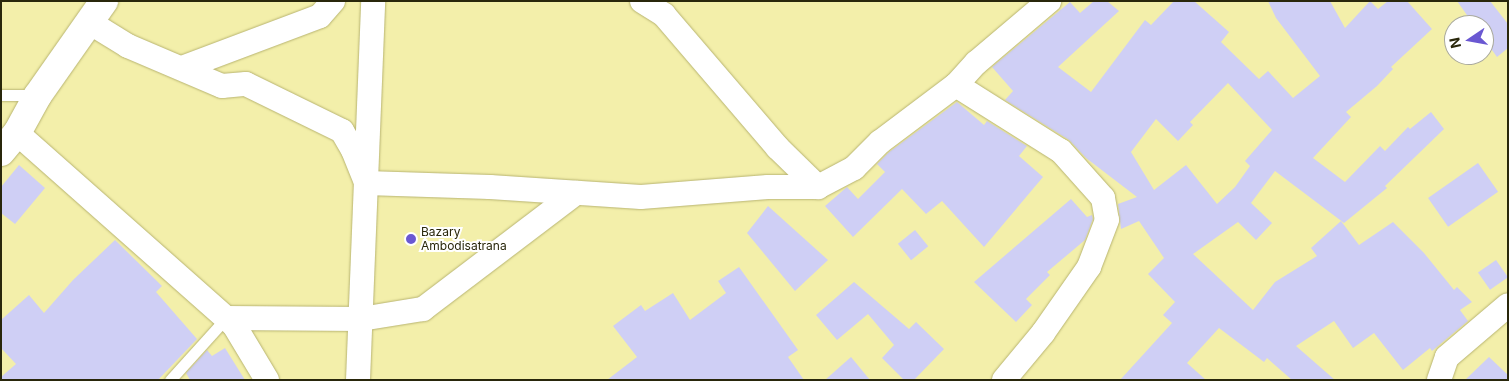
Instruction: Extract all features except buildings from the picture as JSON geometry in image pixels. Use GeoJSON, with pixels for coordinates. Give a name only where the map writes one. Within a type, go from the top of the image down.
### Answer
{"type":"FeatureCollection","features":[{"type":"Feature","properties":{"kind":"main road"},"geometry":{"type":"LineString","coordinates":[[9,143],[38,95],[96,12]]}},
{"type":"Feature","properties":{"kind":"street"},"geometry":{"type":"LineString","coordinates":[[182,68],[320,16],[332,1]]}},
{"type":"Feature","properties":{"kind":"street"},"geometry":{"type":"LineString","coordinates":[[358,380],[373,1]]}},
{"type":"Feature","properties":{"kind":"street"},"geometry":{"type":"LineString","coordinates":[[642,1],[664,15],[778,148],[818,186]]}},
{"type":"Feature","properties":{"kind":"street"},"geometry":{"type":"LineString","coordinates":[[366,183],[481,186],[641,197],[768,187],[818,186],[854,168],[880,142],[956,86],[976,63],[1049,1]]}},
{"type":"Feature","properties":{"kind":"street"},"geometry":{"type":"LineString","coordinates":[[96,12],[128,46],[222,86],[246,84],[342,131],[353,150],[366,183]]}},
{"type":"Feature","properties":{"kind":"street"},"geometry":{"type":"LineString","coordinates":[[956,86],[1061,151],[1103,198],[1107,220],[1089,267],[1042,333],[1004,380]]}},
{"type":"Feature","properties":{"kind":"street"},"geometry":{"type":"LineString","coordinates":[[9,143],[234,325],[267,380]]}},
{"type":"Feature","properties":{"kind":"street"},"geometry":{"type":"LineString","coordinates":[[226,318],[361,319],[423,309],[576,192]]}},
{"type":"Feature","properties":{"kind":"street"},"geometry":{"type":"LineString","coordinates":[[1439,380],[1447,357],[1508,305]]}},
{"type":"Feature","properties":{"kind":"lane"},"geometry":{"type":"LineString","coordinates":[[1,96],[38,95]]}},
{"type":"Feature","properties":{"kind":"lane"},"geometry":{"type":"LineString","coordinates":[[170,380],[226,318]]}},
{"type":"Feature","properties":{"kind":"place","name":"Bazary Ambodisatrana"},"geometry":{"type":"Point","coordinates":[411,239]}}]}
